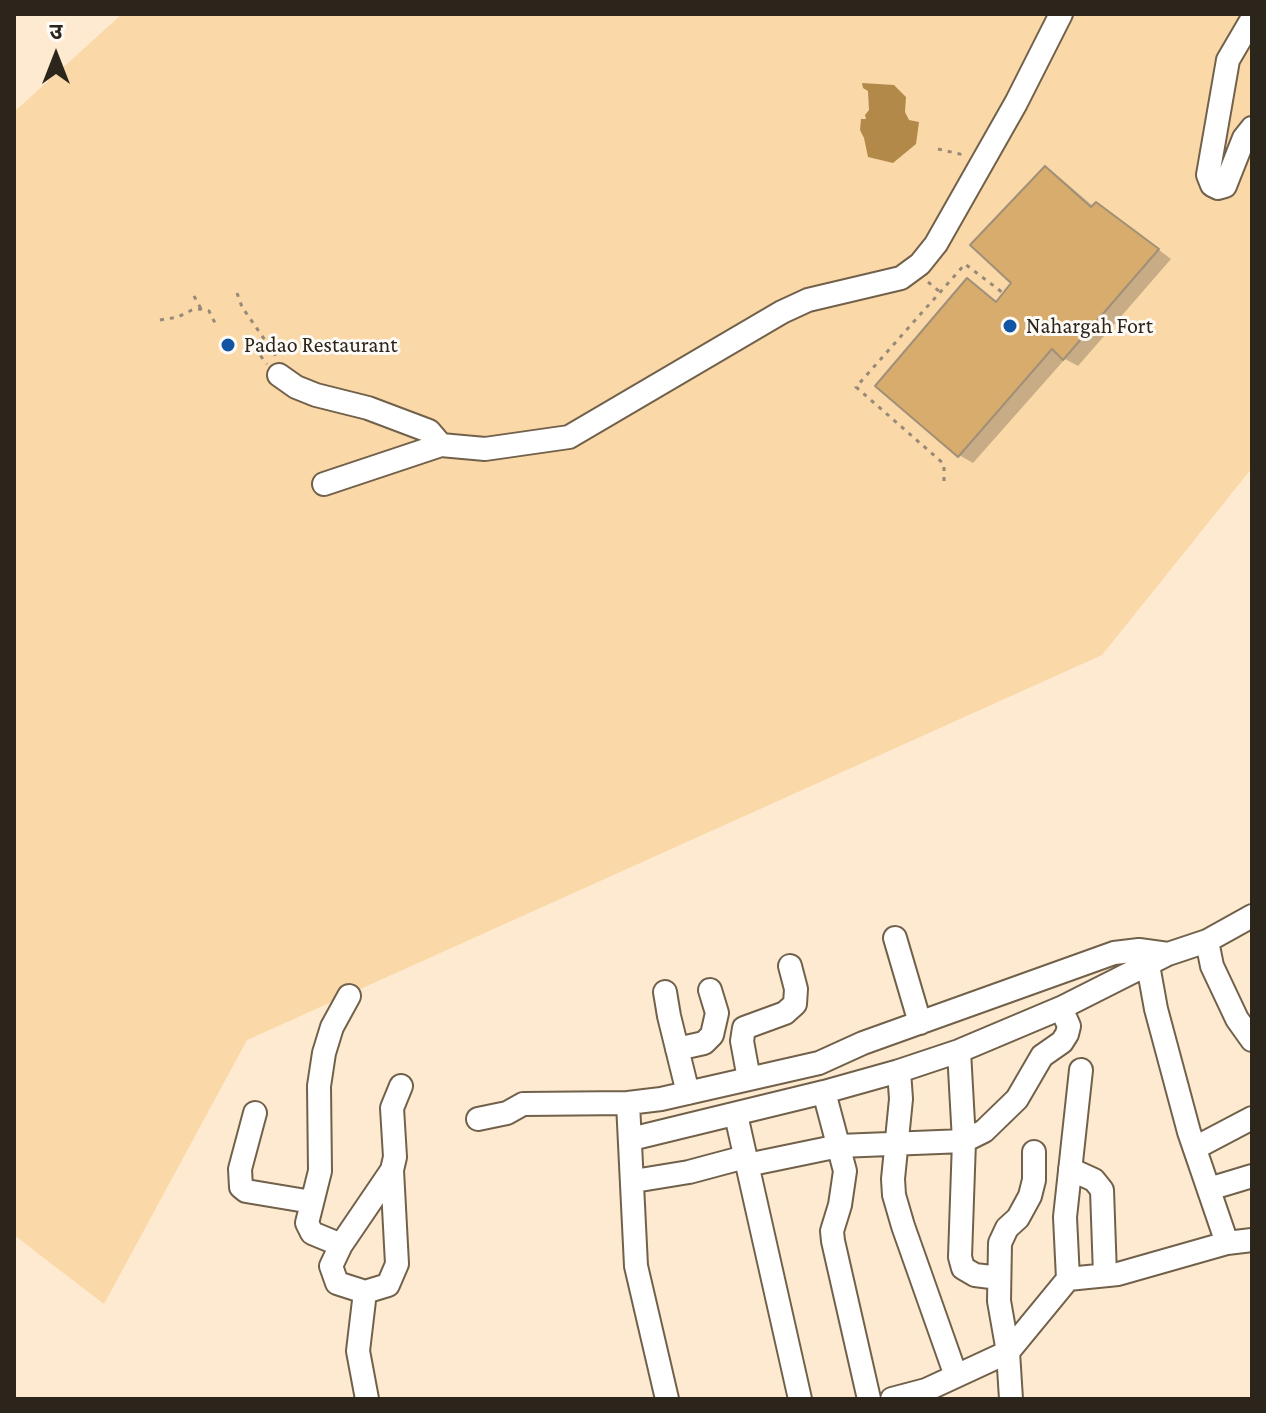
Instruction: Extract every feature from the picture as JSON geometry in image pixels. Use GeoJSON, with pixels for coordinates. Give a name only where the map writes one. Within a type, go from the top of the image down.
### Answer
{"type":"FeatureCollection","features":[{"type":"Feature","properties":{"kind":"street"},"geometry":{"type":"LineString","coordinates":[[324,484],[441,445],[485,449],[569,437],[782,312],[808,300],[901,278],[920,264],[936,244],[1061,14]]}},
{"type":"Feature","properties":{"kind":"street"},"geometry":{"type":"LineString","coordinates":[[1252,19],[1237,42],[1225,74],[1208,175],[1212,185],[1218,188],[1225,186],[1244,138],[1252,128]]}},
{"type":"Feature","properties":{"kind":"street"},"geometry":{"type":"LineString","coordinates":[[279,375],[296,387],[316,395],[368,408],[429,431],[441,445]]}},
{"type":"Feature","properties":{"kind":"street"},"geometry":{"type":"LineString","coordinates":[[631,1139],[824,1092],[959,1051],[1061,1008],[1168,954],[1207,941],[1252,916]]}},
{"type":"Feature","properties":{"kind":"street"},"geometry":{"type":"LineString","coordinates":[[895,938],[920,1023]]}},
{"type":"Feature","properties":{"kind":"street"},"geometry":{"type":"LineString","coordinates":[[1207,941],[1212,966],[1237,1019],[1252,1040]]}},
{"type":"Feature","properties":{"kind":"street"},"geometry":{"type":"LineString","coordinates":[[478,1119],[507,1113],[523,1104],[628,1103],[688,1093],[819,1063],[1114,953],[1139,950],[1168,954]]}},
{"type":"Feature","properties":{"kind":"street"},"geometry":{"type":"LineString","coordinates":[[1148,965],[1156,1009],[1195,1148],[1227,1243]]}},
{"type":"Feature","properties":{"kind":"street"},"geometry":{"type":"LineString","coordinates":[[749,1079],[742,1041],[744,1028],[785,1013],[795,1004],[796,989],[790,966]]}},
{"type":"Feature","properties":{"kind":"street"},"geometry":{"type":"LineString","coordinates":[[677,1049],[704,1043],[712,1035],[717,1013],[710,990]]}},
{"type":"Feature","properties":{"kind":"street"},"geometry":{"type":"LineString","coordinates":[[665,992],[688,1093]]}},
{"type":"Feature","properties":{"kind":"street"},"geometry":{"type":"LineString","coordinates":[[341,1245],[312,1233],[307,1223],[320,1171],[319,1086],[324,1053],[332,1027],[349,996]]}},
{"type":"Feature","properties":{"kind":"street"},"geometry":{"type":"LineString","coordinates":[[634,1181],[839,1146],[964,1141],[984,1131],[1005,1112],[1017,1099],[1042,1056],[1062,1042],[1069,1026],[1061,1008]]}},
{"type":"Feature","properties":{"kind":"street"},"geometry":{"type":"LineString","coordinates":[[959,1051],[964,1141],[960,1257],[963,1268],[975,1275],[999,1278]]}},
{"type":"Feature","properties":{"kind":"street"},"geometry":{"type":"LineString","coordinates":[[892,1399],[926,1390],[1008,1352],[1068,1279],[1065,1217],[1081,1070]]}},
{"type":"Feature","properties":{"kind":"street"},"geometry":{"type":"LineString","coordinates":[[899,1071],[901,1099],[893,1179],[897,1205],[956,1376]]}},
{"type":"Feature","properties":{"kind":"street"},"geometry":{"type":"LineString","coordinates":[[392,1170],[341,1245],[331,1266],[337,1283],[365,1292],[388,1285],[397,1264],[392,1108],[401,1086]]}},
{"type":"Feature","properties":{"kind":"street"},"geometry":{"type":"LineString","coordinates":[[824,1092],[845,1171],[832,1231],[833,1241],[869,1399]]}},
{"type":"Feature","properties":{"kind":"street"},"geometry":{"type":"LineString","coordinates":[[628,1103],[636,1266],[667,1399]]}},
{"type":"Feature","properties":{"kind":"street"},"geometry":{"type":"LineString","coordinates":[[255,1113],[240,1169],[241,1187],[246,1191],[312,1202]]}},
{"type":"Feature","properties":{"kind":"street"},"geometry":{"type":"LineString","coordinates":[[736,1115],[800,1399]]}},
{"type":"Feature","properties":{"kind":"street"},"geometry":{"type":"LineString","coordinates":[[1195,1148],[1252,1118]]}},
{"type":"Feature","properties":{"kind":"street"},"geometry":{"type":"LineString","coordinates":[[1011,1399],[1008,1352],[999,1301],[1000,1243],[1030,1196],[1034,1180],[1034,1152]]}},
{"type":"Feature","properties":{"kind":"street"},"geometry":{"type":"LineString","coordinates":[[1070,1169],[1094,1180],[1102,1190],[1105,1275]]}},
{"type":"Feature","properties":{"kind":"street"},"geometry":{"type":"LineString","coordinates":[[1209,1189],[1252,1176]]}},
{"type":"Feature","properties":{"kind":"street"},"geometry":{"type":"LineString","coordinates":[[1068,1279],[1105,1275],[1227,1243],[1252,1240]]}},
{"type":"Feature","properties":{"kind":"street"},"geometry":{"type":"LineString","coordinates":[[365,1292],[358,1351],[367,1399]]}},
{"type":"Feature","properties":{"kind":"path"},"geometry":{"type":"LineString","coordinates":[[938,149],[984,160]]}},
{"type":"Feature","properties":{"kind":"path"},"geometry":{"type":"LineString","coordinates":[[944,481],[944,464],[856,387],[965,264],[1003,293]]}},
{"type":"Feature","properties":{"kind":"path"},"geometry":{"type":"LineString","coordinates":[[237,293],[242,307],[278,359],[279,375]]}},
{"type":"Feature","properties":{"kind":"path"},"geometry":{"type":"LineString","coordinates":[[194,296],[201,309]]}},
{"type":"Feature","properties":{"kind":"path"},"geometry":{"type":"LineString","coordinates":[[160,320],[201,309],[209,311],[217,327]]}},
{"type":"Feature","properties":{"kind":"path"},"geometry":{"type":"LineString","coordinates":[[248,340],[279,375]]}},
{"type":"Feature","properties":{"kind":"shaded area"},"geometry":{"type":"Polygon","coordinates":[[[122,14],[1252,14],[1252,468],[1102,655],[247,1040],[104,1304],[14,1235],[14,112],[122,14]]]}},
{"type":"Feature","properties":{"kind":"shaded area"},"geometry":{"type":"Polygon","coordinates":[[[862,83],[894,85],[906,97],[905,112],[909,120],[919,122],[916,144],[893,163],[868,157],[860,130],[861,119],[866,119],[869,110],[868,91],[862,83]]]}},
{"type":"Feature","properties":{"kind":"building","name":"Nahargah Fort"},"geometry":{"type":"Polygon","coordinates":[[[1045,166],[1091,207],[1096,202],[1159,249],[1063,360],[1052,349],[958,457],[875,386],[967,278],[996,302],[1011,283],[970,245],[1045,166]]]}},
{"type":"Feature","properties":{"kind":"place","name":"Nahargah Fort"},"geometry":{"type":"Point","coordinates":[1010,326]}},
{"type":"Feature","properties":{"kind":"place","name":"Padao Restaurant"},"geometry":{"type":"Point","coordinates":[228,345]}}]}
